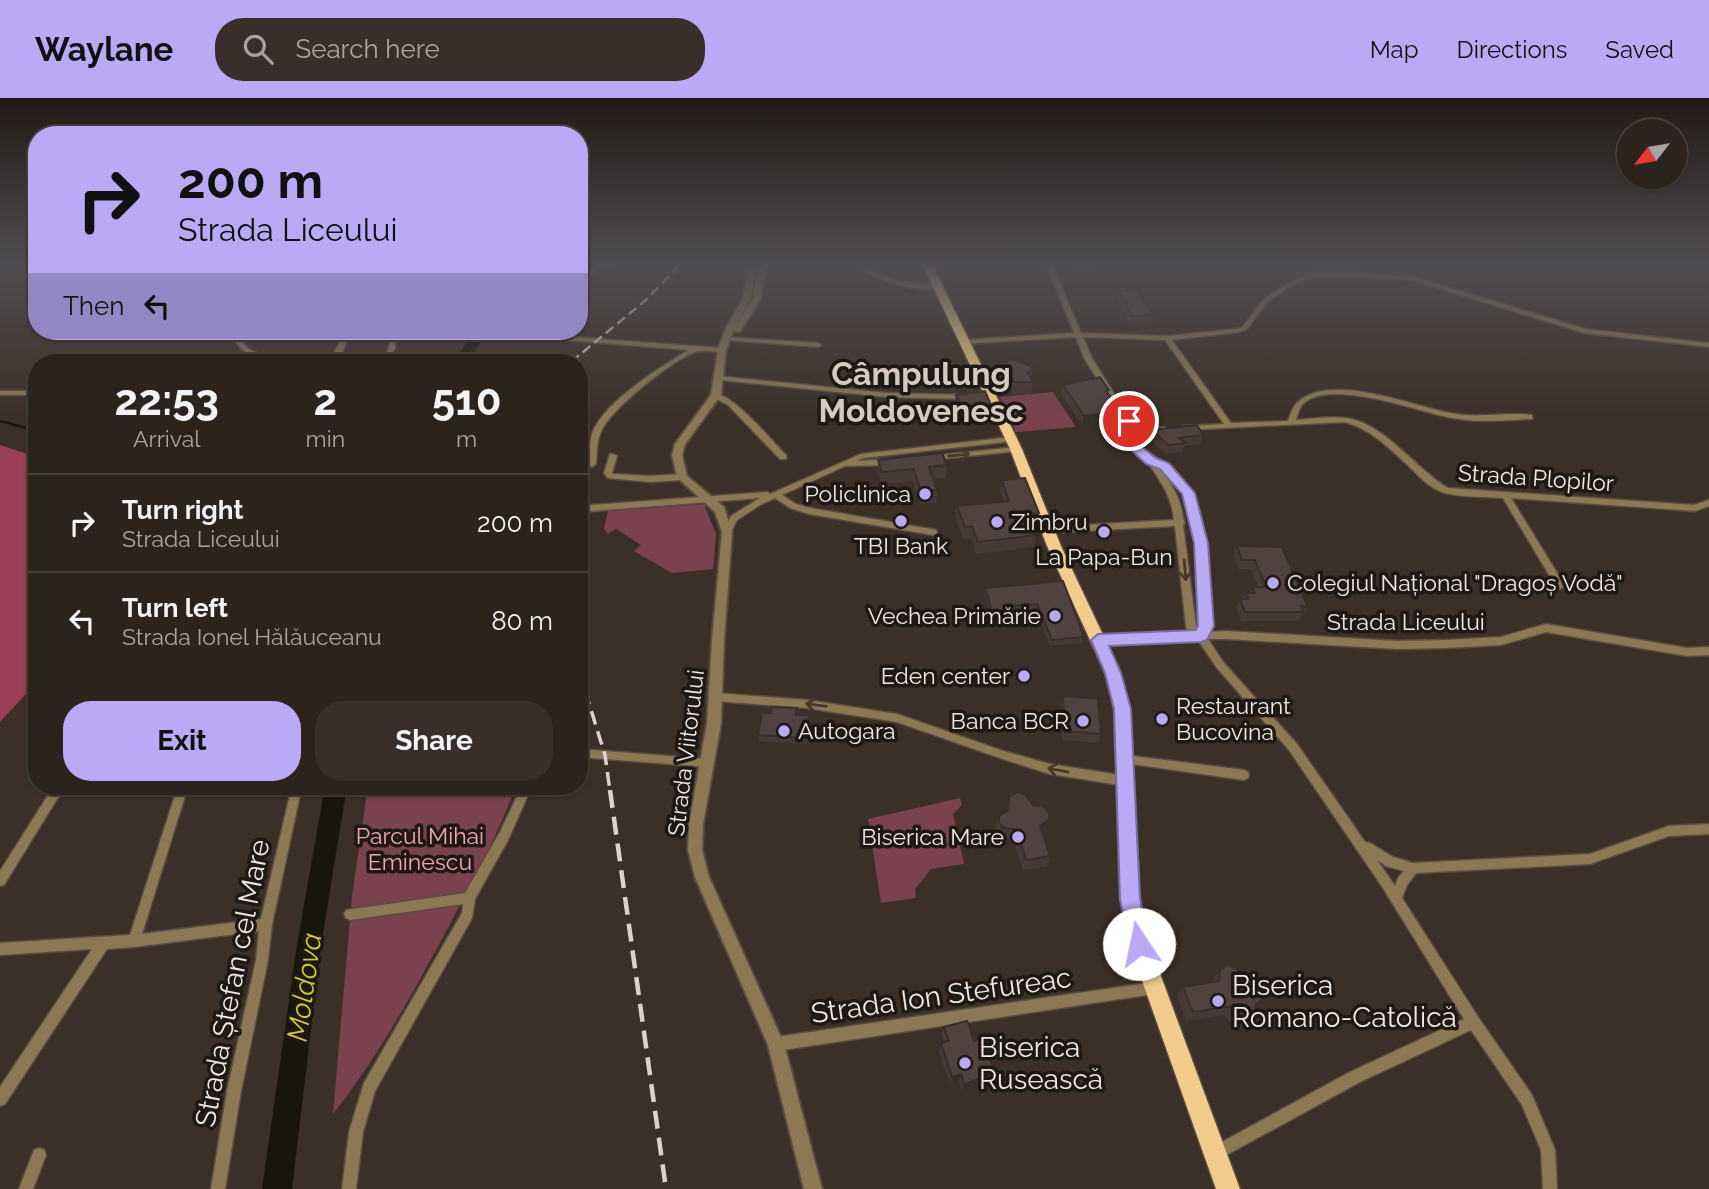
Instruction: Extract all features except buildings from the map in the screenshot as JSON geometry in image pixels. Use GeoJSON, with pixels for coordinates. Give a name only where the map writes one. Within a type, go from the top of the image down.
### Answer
{"type":"FeatureCollection","features":[{"type":"Feature","properties":{"kind":"highway"},"geometry":{"type":"LineString","coordinates":[[950,315],[1013,444],[1047,530],[1098,640],[1120,696],[1130,899],[1139,944],[1228,1189]]}},
{"type":"Feature","properties":{"kind":"street"},"geometry":{"type":"LineString","coordinates":[[727,532],[724,516],[682,477],[677,460],[680,444],[716,395],[722,350],[739,315]]}},
{"type":"Feature","properties":{"kind":"street"},"geometry":{"type":"LineString","coordinates":[[726,340],[737,331],[747,315]]}},
{"type":"Feature","properties":{"kind":"street"},"geometry":{"type":"LineString","coordinates":[[1070,315],[1100,380],[1133,432],[1133,443],[1151,461],[1170,488],[1181,523],[1189,622],[1220,665],[1293,747],[1527,1100],[1548,1150],[1550,1189]]}},
{"type":"Feature","properties":{"kind":"street"},"geometry":{"type":"LineString","coordinates":[[963,342],[1078,335],[1167,338],[1243,330],[1254,315]]}},
{"type":"Feature","properties":{"kind":"street"},"geometry":{"type":"LineString","coordinates":[[1532,315],[1584,331],[1709,345]]}},
{"type":"Feature","properties":{"kind":"street"},"geometry":{"type":"LineString","coordinates":[[1167,338],[1229,426]]}},
{"type":"Feature","properties":{"kind":"street"},"geometry":{"type":"LineString","coordinates":[[588,339],[722,350]]}},
{"type":"Feature","properties":{"kind":"street"},"geometry":{"type":"LineString","coordinates":[[236,340],[244,348],[258,354]]}},
{"type":"Feature","properties":{"kind":"street"},"geometry":{"type":"LineString","coordinates":[[726,340],[818,345]]}},
{"type":"Feature","properties":{"kind":"street"},"geometry":{"type":"LineString","coordinates":[[592,464],[596,433],[601,424],[629,396],[695,349]]}},
{"type":"Feature","properties":{"kind":"street"},"geometry":{"type":"LineString","coordinates":[[720,378],[887,395],[988,395]]}},
{"type":"Feature","properties":{"kind":"street"},"geometry":{"type":"LineString","coordinates":[[0,393],[28,393]]}},
{"type":"Feature","properties":{"kind":"street"},"geometry":{"type":"LineString","coordinates":[[1290,422],[1296,408],[1304,400],[1319,395],[1342,393],[1383,397],[1457,417],[1529,417]]}},
{"type":"Feature","properties":{"kind":"street"},"geometry":{"type":"LineString","coordinates":[[716,395],[731,403],[783,457]]}},
{"type":"Feature","properties":{"kind":"street","name":"Strada Plopilor"},"geometry":{"type":"LineString","coordinates":[[1133,432],[1335,419],[1359,423],[1377,433],[1438,487],[1460,494],[1695,508],[1709,503]]}},
{"type":"Feature","properties":{"kind":"street"},"geometry":{"type":"LineString","coordinates":[[727,532],[734,518],[741,512],[843,464],[874,464],[1013,444]]}},
{"type":"Feature","properties":{"kind":"street"},"geometry":{"type":"LineString","coordinates":[[612,456],[608,473],[611,476],[650,479],[682,477]]}},
{"type":"Feature","properties":{"kind":"street"},"geometry":{"type":"LineString","coordinates":[[1151,461],[1165,466],[1182,483],[1196,516],[1201,543],[1206,626],[1201,636]]}},
{"type":"Feature","properties":{"kind":"street"},"geometry":{"type":"LineString","coordinates":[[588,508],[775,494],[793,506],[809,511],[933,532]]}},
{"type":"Feature","properties":{"kind":"street"},"geometry":{"type":"LineString","coordinates":[[1506,496],[1560,586]]}},
{"type":"Feature","properties":{"kind":"street"},"geometry":{"type":"LineString","coordinates":[[1047,530],[1181,523]]}},
{"type":"Feature","properties":{"kind":"street","name":"Strada Viitorului"},"geometry":{"type":"LineString","coordinates":[[727,532],[716,697],[708,763],[696,824],[695,850],[702,877],[776,1044],[813,1189]]}},
{"type":"Feature","properties":{"kind":"street","name":"Strada Liceului"},"geometry":{"type":"LineString","coordinates":[[1098,640],[1201,636],[1397,645],[1489,643],[1546,628],[1687,652],[1709,651]]}},
{"type":"Feature","properties":{"kind":"street"},"geometry":{"type":"LineString","coordinates":[[716,697],[807,704],[897,718],[1050,769],[1126,781]]}},
{"type":"Feature","properties":{"kind":"street"},"geometry":{"type":"LineString","coordinates":[[588,754],[708,763]]}},
{"type":"Feature","properties":{"kind":"street"},"geometry":{"type":"LineString","coordinates":[[1125,759],[1244,775]]}},
{"type":"Feature","properties":{"kind":"street"},"geometry":{"type":"LineString","coordinates":[[0,881],[54,795]]}},
{"type":"Feature","properties":{"kind":"street"},"geometry":{"type":"LineString","coordinates":[[134,941],[180,795]]}},
{"type":"Feature","properties":{"kind":"street","name":"Strada Ștefan cel Mare"},"geometry":{"type":"LineString","coordinates":[[218,1189],[234,1091],[262,960],[266,924],[295,795]]}},
{"type":"Feature","properties":{"kind":"street"},"geometry":{"type":"LineString","coordinates":[[349,1189],[356,1132],[369,1088],[468,914],[468,898],[504,836],[523,795]]}},
{"type":"Feature","properties":{"kind":"street"},"geometry":{"type":"LineString","coordinates":[[1357,840],[1390,862],[1413,868],[1590,859],[1669,831],[1709,830]]}},
{"type":"Feature","properties":{"kind":"street"},"geometry":{"type":"LineString","coordinates":[[1396,899],[1402,882],[1413,868]]}},
{"type":"Feature","properties":{"kind":"street"},"geometry":{"type":"LineString","coordinates":[[350,914],[468,898]]}},
{"type":"Feature","properties":{"kind":"street"},"geometry":{"type":"LineString","coordinates":[[0,949],[134,941],[266,924]]}},
{"type":"Feature","properties":{"kind":"street"},"geometry":{"type":"LineString","coordinates":[[0,1099],[104,942]]}},
{"type":"Feature","properties":{"kind":"street","name":"Strada Ion Stefureac"},"geometry":{"type":"LineString","coordinates":[[776,1044],[1154,988]]}},
{"type":"Feature","properties":{"kind":"street"},"geometry":{"type":"LineString","coordinates":[[1216,1153],[1355,1077],[1473,1022]]}},
{"type":"Feature","properties":{"kind":"street"},"geometry":{"type":"LineString","coordinates":[[26,1189],[40,1155]]}},
{"type":"Feature","properties":{"kind":"green space"},"geometry":{"type":"Polygon","coordinates":[[[1053,392],[1076,427],[1016,432],[1000,397],[1053,392]]]}},
{"type":"Feature","properties":{"kind":"green space"},"geometry":{"type":"Polygon","coordinates":[[[704,504],[716,534],[713,569],[672,573],[634,551],[641,545],[616,529],[608,534],[604,529],[608,511],[704,504]]]}},
{"type":"Feature","properties":{"kind":"green space","name":"Parcul Mihai Eminescu"},"geometry":{"type":"Polygon","coordinates":[[[367,795],[512,795],[485,857],[423,975],[381,1046],[333,1114],[352,896],[367,795]]]}},
{"type":"Feature","properties":{"kind":"green space"},"geometry":{"type":"Polygon","coordinates":[[[960,798],[962,805],[953,814],[964,864],[931,869],[915,889],[916,898],[881,903],[868,819],[960,798]]]}},
{"type":"Feature","properties":{"kind":"shaded area"},"geometry":{"type":"Polygon","coordinates":[[[0,445],[28,454],[28,692],[0,722],[0,445]]]}},
{"type":"Feature","properties":{"kind":"waterway","name":"Moldova"},"geometry":{"type":"LineString","coordinates":[[466,354],[475,340]]}},
{"type":"Feature","properties":{"kind":"waterway"},"geometry":{"type":"LineString","coordinates":[[0,421],[28,429]]}},
{"type":"Feature","properties":{"kind":"waterway","name":"Moldova"},"geometry":{"type":"LineString","coordinates":[[277,1189],[309,945],[334,795]]}},
{"type":"Feature","properties":{"kind":"railway"},"geometry":{"type":"LineString","coordinates":[[581,354],[628,315]]}},
{"type":"Feature","properties":{"kind":"railway"},"geometry":{"type":"LineString","coordinates":[[588,700],[605,755],[610,791]]}},
{"type":"Feature","properties":{"kind":"railway"},"geometry":{"type":"LineString","coordinates":[[610,790],[666,1189]]}},
{"type":"Feature","properties":{"kind":"place","name":"Policlinica"},"geometry":{"type":"Point","coordinates":[925,494]}},
{"type":"Feature","properties":{"kind":"place","name":"TBI Bank"},"geometry":{"type":"Point","coordinates":[901,521]}},
{"type":"Feature","properties":{"kind":"place","name":"Zimbru"},"geometry":{"type":"Point","coordinates":[997,522]}},
{"type":"Feature","properties":{"kind":"place","name":"La Papa-Bun"},"geometry":{"type":"Point","coordinates":[1104,532]}},
{"type":"Feature","properties":{"kind":"place","name":"Colegiul Național \"Dragoș Vodă\""},"geometry":{"type":"Point","coordinates":[1273,583]}},
{"type":"Feature","properties":{"kind":"place","name":"Vechea Primărie"},"geometry":{"type":"Point","coordinates":[1055,616]}},
{"type":"Feature","properties":{"kind":"place","name":"Eden center"},"geometry":{"type":"Point","coordinates":[1024,676]}},
{"type":"Feature","properties":{"kind":"place","name":"Restaurant Bucovina"},"geometry":{"type":"Point","coordinates":[1162,719]}},
{"type":"Feature","properties":{"kind":"place","name":"Banca BCR"},"geometry":{"type":"Point","coordinates":[1083,721]}},
{"type":"Feature","properties":{"kind":"place","name":"Autogara"},"geometry":{"type":"Point","coordinates":[784,731]}},
{"type":"Feature","properties":{"kind":"place","name":"Biserica Mare"},"geometry":{"type":"Point","coordinates":[1018,837]}},
{"type":"Feature","properties":{"kind":"place","name":"Biserica Romano-Catolică"},"geometry":{"type":"Point","coordinates":[1218,1001]}},
{"type":"Feature","properties":{"kind":"place","name":"Biserica Rusească"},"geometry":{"type":"Point","coordinates":[965,1063]}},
{"type":"Feature","properties":{"kind":"district","name":"Câmpulung Moldovenesc"},"geometry":{"type":"Point","coordinates":[921,392]}},
{"type":"Feature","properties":{"kind":"route"},"geometry":{"type":"LineString","coordinates":[[1129,421],[1133,443],[1151,461],[1165,466],[1175,475],[1188,493],[1201,543],[1206,626],[1201,636],[1098,640],[1113,673],[1122,709],[1130,899],[1139,944]]}}]}
